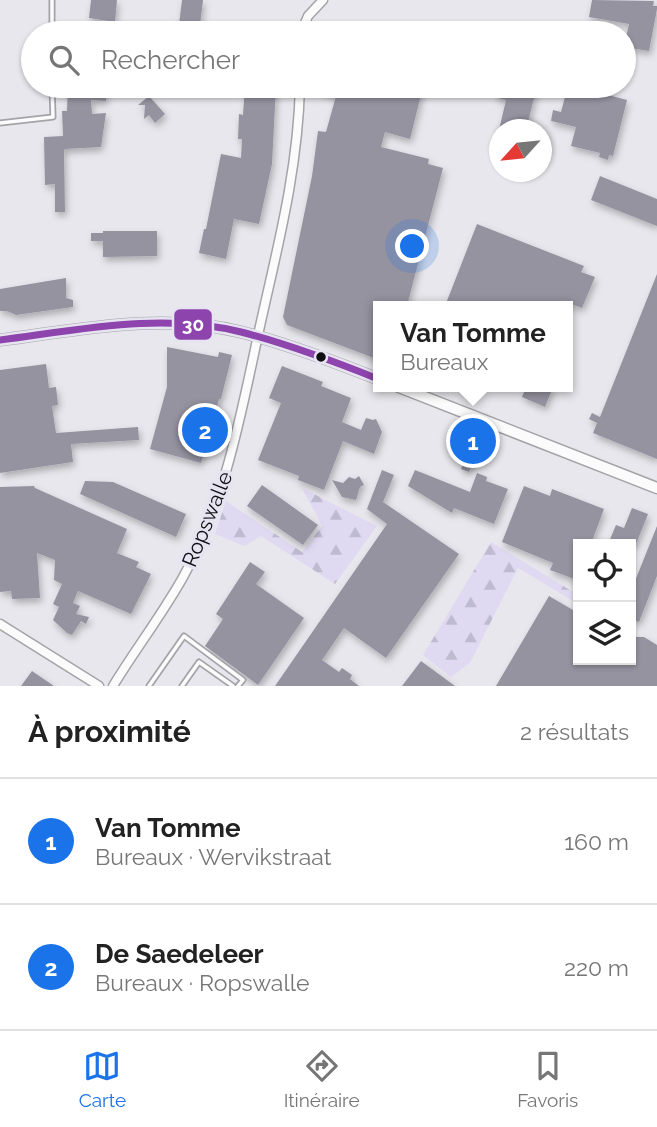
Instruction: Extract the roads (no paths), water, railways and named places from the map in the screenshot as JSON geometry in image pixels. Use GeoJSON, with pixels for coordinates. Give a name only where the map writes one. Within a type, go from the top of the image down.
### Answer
{"type":"FeatureCollection","features":[{"type":"Feature","properties":{"kind":"street"},"geometry":{"type":"LineString","coordinates":[[306,21],[323,0]]}},
{"type":"Feature","properties":{"kind":"street","name":"Ropswalle"},"geometry":{"type":"LineString","coordinates":[[113,686],[182,578],[208,522],[230,463],[295,164],[299,98]]}},
{"type":"Feature","properties":{"kind":"street"},"geometry":{"type":"LineString","coordinates":[[0,340],[85,328],[162,324],[198,326],[239,331],[309,352],[373,377]]}},
{"type":"Feature","properties":{"kind":"street"},"geometry":{"type":"LineString","coordinates":[[412,392],[657,488]]}},
{"type":"Feature","properties":{"kind":"street"},"geometry":{"type":"LineString","coordinates":[[0,624],[99,686]]}},
{"type":"Feature","properties":{"kind":"lane"},"geometry":{"type":"LineString","coordinates":[[52,0],[52,21]]}},
{"type":"Feature","properties":{"kind":"lane"},"geometry":{"type":"LineString","coordinates":[[0,123],[53,117],[52,98]]}},
{"type":"Feature","properties":{"kind":"lane"},"geometry":{"type":"LineString","coordinates":[[149,686],[184,636],[243,680],[236,686],[199,662],[182,686]]}},
{"type":"Feature","properties":{"kind":"place","name":"De Saedeleer"},"geometry":{"type":"Point","coordinates":[205,430]}},
{"type":"Feature","properties":{"kind":"place","name":"Van Tomme"},"geometry":{"type":"Point","coordinates":[473,441]}}]}
